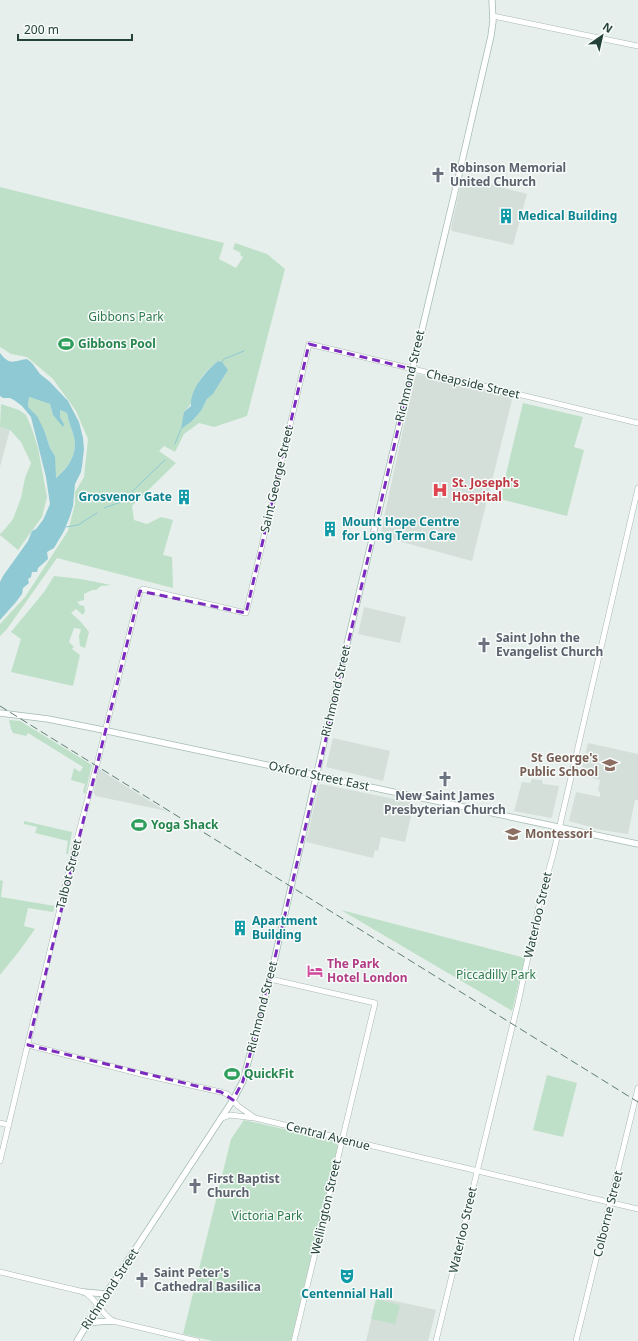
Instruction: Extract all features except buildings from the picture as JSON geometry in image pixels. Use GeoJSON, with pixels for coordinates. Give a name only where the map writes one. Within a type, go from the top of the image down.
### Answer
{"type":"FeatureCollection","features":[{"type":"Feature","properties":{"kind":"main road","name":"Richmond Street"},"geometry":{"type":"LineString","coordinates":[[77,1341],[98,1306],[233,1100],[243,1082],[270,978],[316,776],[491,36],[493,16],[492,0]]}},
{"type":"Feature","properties":{"kind":"main road","name":"Oxford Street East"},"geometry":{"type":"LineString","coordinates":[[0,713],[48,719],[105,730],[638,844]]}},
{"type":"Feature","properties":{"kind":"main road"},"geometry":{"type":"LineString","coordinates":[[84,1292],[106,1294]]}},
{"type":"Feature","properties":{"kind":"main road"},"geometry":{"type":"LineString","coordinates":[[87,1324],[98,1321],[107,1322],[113,1320]]}},
{"type":"Feature","properties":{"kind":"street"},"geometry":{"type":"LineString","coordinates":[[493,16],[638,46]]}},
{"type":"Feature","properties":{"kind":"street","name":"Cheapside Street"},"geometry":{"type":"LineString","coordinates":[[309,344],[638,423]]}},
{"type":"Feature","properties":{"kind":"street","name":"Saint George Street"},"geometry":{"type":"LineString","coordinates":[[143,589],[246,613],[309,344]]}},
{"type":"Feature","properties":{"kind":"street","name":"Waterloo Street"},"geometry":{"type":"LineString","coordinates":[[436,1341],[494,1103],[638,488]]}},
{"type":"Feature","properties":{"kind":"street","name":"Talbot Street"},"geometry":{"type":"LineString","coordinates":[[0,1161],[71,863],[140,591],[143,589]]}},
{"type":"Feature","properties":{"kind":"street","name":"Wellington Street"},"geometry":{"type":"LineString","coordinates":[[270,978],[375,1003],[294,1341]]}},
{"type":"Feature","properties":{"kind":"street","name":"Central Avenue"},"geometry":{"type":"LineString","coordinates":[[28,1045],[221,1092],[227,1094],[242,1109],[255,1118],[638,1209]]}},
{"type":"Feature","properties":{"kind":"street","name":"Colborne Street"},"geometry":{"type":"LineString","coordinates":[[576,1341],[638,1088]]}},
{"type":"Feature","properties":{"kind":"street"},"geometry":{"type":"LineString","coordinates":[[220,1119],[230,1115],[255,1118]]}},
{"type":"Feature","properties":{"kind":"street"},"geometry":{"type":"LineString","coordinates":[[0,1123],[9,1125]]}},
{"type":"Feature","properties":{"kind":"street"},"geometry":{"type":"LineString","coordinates":[[0,1272],[84,1292],[94,1298],[104,1314],[113,1320],[197,1341]]}},
{"type":"Feature","properties":{"kind":"highlighted area"},"geometry":{"type":"Polygon","coordinates":[[[309,344],[412,369],[270,979],[243,1081],[233,1100],[221,1092],[28,1045],[140,591],[246,613],[309,344]]]}},
{"type":"Feature","properties":{"kind":"shaded area"},"geometry":{"type":"Polygon","coordinates":[[[481,182],[527,194],[513,245],[452,231],[451,228],[461,184],[472,185],[481,182]]]}},
{"type":"Feature","properties":{"kind":"shaded area","name":"St. Joseph's Hospital"},"geometry":{"type":"Polygon","coordinates":[[[417,374],[513,396],[472,561],[380,536],[414,379],[417,374]]]}},
{"type":"Feature","properties":{"kind":"shaded area"},"geometry":{"type":"Polygon","coordinates":[[[0,427],[10,430],[0,467],[0,427]]]}},
{"type":"Feature","properties":{"kind":"shaded area"},"geometry":{"type":"Polygon","coordinates":[[[364,607],[406,617],[400,643],[358,634],[364,607]]]}},
{"type":"Feature","properties":{"kind":"shaded area"},"geometry":{"type":"Polygon","coordinates":[[[333,738],[390,751],[383,781],[326,767],[333,738]]]}},
{"type":"Feature","properties":{"kind":"shaded area"},"geometry":{"type":"Polygon","coordinates":[[[588,743],[638,754],[638,800],[635,800],[628,834],[601,830],[569,821],[576,792],[600,797],[600,792],[598,791],[600,780],[580,775],[588,743]]]}},
{"type":"Feature","properties":{"kind":"shaded area"},"geometry":{"type":"Polygon","coordinates":[[[99,769],[169,813],[162,810],[96,796],[94,791],[99,769]]]}},
{"type":"Feature","properties":{"kind":"shaded area"},"geometry":{"type":"Polygon","coordinates":[[[532,779],[542,780],[543,784],[559,786],[551,818],[514,811],[522,782],[530,783],[532,779]]]}},
{"type":"Feature","properties":{"kind":"shaded area"},"geometry":{"type":"Polygon","coordinates":[[[321,784],[414,803],[405,842],[381,837],[378,851],[375,850],[373,858],[306,842],[319,785],[321,784]]]}},
{"type":"Feature","properties":{"kind":"shaded area"},"geometry":{"type":"Polygon","coordinates":[[[377,1297],[436,1310],[428,1341],[366,1341],[377,1297]]]}},
{"type":"Feature","properties":{"kind":"green space","name":"Gibbons Park"},"geometry":{"type":"Polygon","coordinates":[[[0,187],[224,243],[219,259],[236,268],[243,257],[240,255],[241,253],[233,249],[235,243],[267,254],[285,269],[247,416],[214,427],[199,423],[184,434],[175,452],[164,446],[159,451],[176,463],[132,506],[134,520],[147,524],[161,517],[173,520],[163,555],[172,557],[173,588],[57,558],[7,629],[0,636],[0,624],[25,597],[68,531],[75,504],[75,492],[84,477],[88,439],[76,411],[53,379],[27,357],[11,354],[0,347],[0,187]],[[218,361],[207,370],[197,386],[192,401],[184,412],[192,421],[201,411],[207,399],[213,394],[228,370],[218,361]]]}},
{"type":"Feature","properties":{"kind":"green space"},"geometry":{"type":"Polygon","coordinates":[[[29,397],[50,404],[53,415],[64,424],[60,417],[60,410],[67,413],[74,437],[75,449],[68,465],[55,478],[55,456],[50,448],[44,430],[28,407],[29,397]]]}},
{"type":"Feature","properties":{"kind":"green space"},"geometry":{"type":"Polygon","coordinates":[[[523,403],[583,417],[574,447],[584,450],[567,516],[500,499],[523,403]]]}},
{"type":"Feature","properties":{"kind":"green space"},"geometry":{"type":"Polygon","coordinates":[[[1,404],[19,410],[26,415],[38,448],[47,497],[42,517],[18,550],[0,534],[13,519],[31,463],[21,442],[10,430],[0,427],[1,404]]]}},
{"type":"Feature","properties":{"kind":"green space"},"geometry":{"type":"Polygon","coordinates":[[[54,576],[81,579],[111,585],[101,586],[96,590],[92,590],[84,594],[84,600],[77,602],[84,606],[85,611],[83,615],[76,609],[71,613],[89,632],[85,648],[80,646],[79,636],[81,629],[74,628],[69,642],[74,647],[72,649],[80,655],[73,686],[11,672],[21,639],[11,632],[44,592],[54,576]]]}},
{"type":"Feature","properties":{"kind":"green space"},"geometry":{"type":"Polygon","coordinates":[[[9,720],[20,721],[92,765],[85,794],[83,792],[85,784],[71,780],[74,768],[80,772],[83,767],[28,733],[26,736],[13,733],[9,720]]]}},
{"type":"Feature","properties":{"kind":"green space"},"geometry":{"type":"Polygon","coordinates":[[[24,821],[72,832],[68,854],[66,854],[68,841],[35,833],[37,827],[24,824],[24,821]]]}},
{"type":"Feature","properties":{"kind":"green space"},"geometry":{"type":"Polygon","coordinates":[[[0,880],[3,881],[1,897],[55,906],[53,912],[28,908],[24,926],[35,929],[0,975],[0,880]]]}},
{"type":"Feature","properties":{"kind":"green space","name":"Piccadilly Park"},"geometry":{"type":"Polygon","coordinates":[[[341,910],[525,958],[512,1011],[509,1009],[341,910]]]}},
{"type":"Feature","properties":{"kind":"green space"},"geometry":{"type":"Polygon","coordinates":[[[547,1075],[577,1083],[563,1137],[533,1130],[547,1075]]]}},
{"type":"Feature","properties":{"kind":"green space","name":"Victoria Park"},"geometry":{"type":"Polygon","coordinates":[[[244,1120],[336,1141],[338,1147],[291,1341],[213,1341],[183,1334],[231,1139],[244,1120]]]}},
{"type":"Feature","properties":{"kind":"green space"},"geometry":{"type":"Polygon","coordinates":[[[376,1299],[400,1305],[395,1324],[371,1319],[376,1299]]]}},
{"type":"Feature","properties":{"kind":"water"},"geometry":{"type":"Polygon","coordinates":[[[0,353],[6,360],[12,362],[27,359],[68,401],[79,422],[84,449],[81,472],[75,484],[73,506],[64,531],[54,548],[47,552],[48,559],[38,568],[37,572],[32,572],[31,577],[28,579],[29,583],[23,588],[22,594],[0,620],[0,582],[28,541],[32,531],[36,529],[43,520],[50,504],[46,477],[31,417],[22,406],[14,400],[0,396],[0,353]],[[29,397],[28,407],[37,416],[44,430],[50,448],[55,456],[56,478],[71,460],[75,449],[75,443],[67,413],[60,410],[60,417],[64,424],[63,427],[53,415],[50,404],[29,397]]]}},
{"type":"Feature","properties":{"kind":"water"},"geometry":{"type":"Polygon","coordinates":[[[218,361],[222,362],[228,370],[213,394],[207,399],[201,411],[192,421],[181,429],[184,412],[191,406],[191,400],[196,387],[204,375],[218,361]]]}},
{"type":"Feature","properties":{"kind":"waterway"},"geometry":{"type":"LineString","coordinates":[[222,362],[224,359],[244,351]]}},
{"type":"Feature","properties":{"kind":"waterway"},"geometry":{"type":"LineString","coordinates":[[175,444],[181,429]]}},
{"type":"Feature","properties":{"kind":"waterway"},"geometry":{"type":"LineString","coordinates":[[104,508],[121,502],[165,460]]}},
{"type":"Feature","properties":{"kind":"waterway"},"geometry":{"type":"LineString","coordinates":[[66,527],[78,525],[97,513]]}},
{"type":"Feature","properties":{"kind":"railway"},"geometry":{"type":"LineString","coordinates":[[0,706],[638,1102]]}},
{"type":"Feature","properties":{"kind":"place","name":"Robinson Memorial United Church"},"geometry":{"type":"Point","coordinates":[438,175]}},
{"type":"Feature","properties":{"kind":"place","name":"Medical Building"},"geometry":{"type":"Point","coordinates":[506,216]}},
{"type":"Feature","properties":{"kind":"place","name":"Gibbons Pool"},"geometry":{"type":"Point","coordinates":[66,344]}},
{"type":"Feature","properties":{"kind":"place","name":"St. Joseph's Hospital"},"geometry":{"type":"Point","coordinates":[440,490]}},
{"type":"Feature","properties":{"kind":"place","name":"Grosvenor Gate"},"geometry":{"type":"Point","coordinates":[184,497]}},
{"type":"Feature","properties":{"kind":"place","name":"Mount Hope Centre for Long Term Care"},"geometry":{"type":"Point","coordinates":[330,529]}},
{"type":"Feature","properties":{"kind":"place","name":"Saint John the Evangelist Church"},"geometry":{"type":"Point","coordinates":[484,645]}},
{"type":"Feature","properties":{"kind":"place","name":"St George's Public School"},"geometry":{"type":"Point","coordinates":[610,765]}},
{"type":"Feature","properties":{"kind":"place","name":"New Saint James Presbyterian Church"},"geometry":{"type":"Point","coordinates":[445,779]}},
{"type":"Feature","properties":{"kind":"place","name":"Yoga Shack"},"geometry":{"type":"Point","coordinates":[139,825]}},
{"type":"Feature","properties":{"kind":"place","name":"Montessori"},"geometry":{"type":"Point","coordinates":[513,834]}},
{"type":"Feature","properties":{"kind":"place","name":"Apartment Building"},"geometry":{"type":"Point","coordinates":[240,928]}},
{"type":"Feature","properties":{"kind":"place","name":"The Park Hotel London"},"geometry":{"type":"Point","coordinates":[315,971]}},
{"type":"Feature","properties":{"kind":"place","name":"QuickFit"},"geometry":{"type":"Point","coordinates":[232,1074]}},
{"type":"Feature","properties":{"kind":"place","name":"First Baptist Church"},"geometry":{"type":"Point","coordinates":[195,1186]}},
{"type":"Feature","properties":{"kind":"place","name":"Centennial Hall"},"geometry":{"type":"Point","coordinates":[347,1276]}},
{"type":"Feature","properties":{"kind":"place","name":"Saint Peter's Cathedral Basilica"},"geometry":{"type":"Point","coordinates":[142,1280]}}]}
